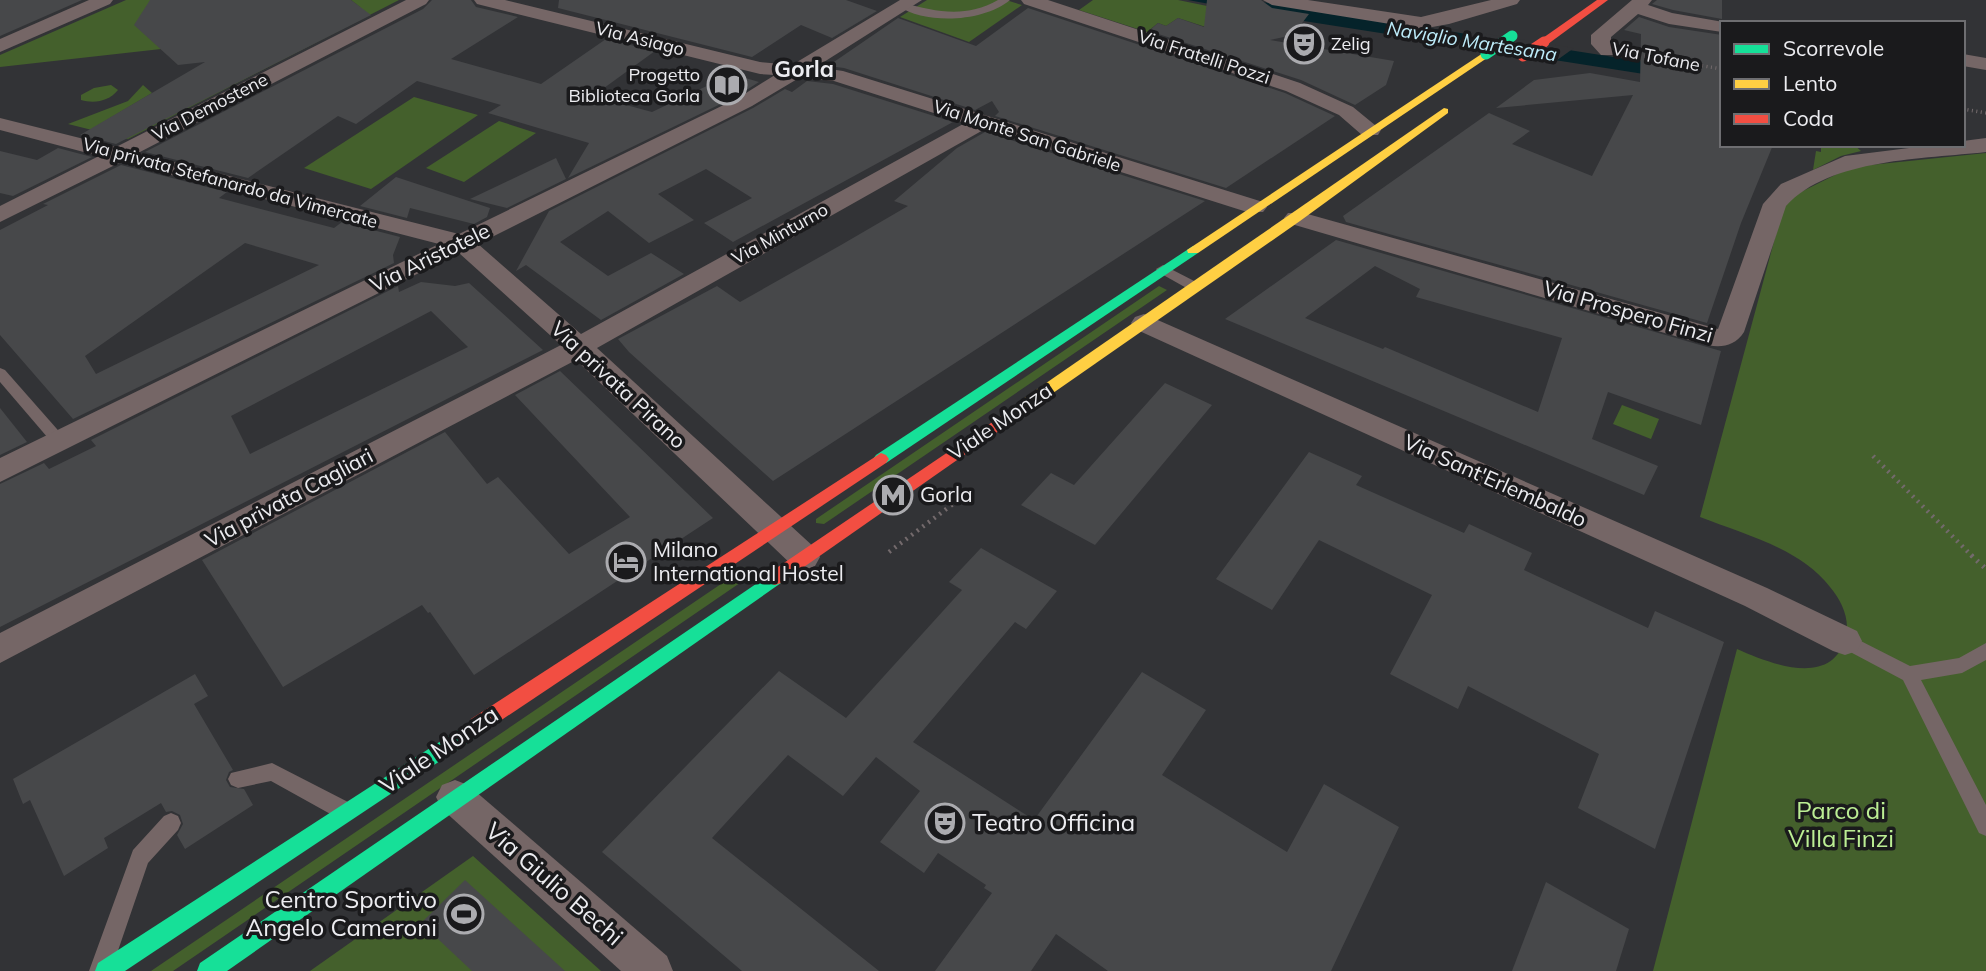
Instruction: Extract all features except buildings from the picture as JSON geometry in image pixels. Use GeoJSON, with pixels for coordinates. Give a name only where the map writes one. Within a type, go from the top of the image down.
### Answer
{"type":"FeatureCollection","features":[{"type":"Feature","properties":{"kind":"main road"},"geometry":{"type":"LineString","coordinates":[[1507,66],[1603,0]]}},
{"type":"Feature","properties":{"kind":"main road","name":"Viale Monza"},"geometry":{"type":"LineString","coordinates":[[103,971],[773,529],[1517,32]]}},
{"type":"Feature","properties":{"kind":"main road","name":"Viale Monza"},"geometry":{"type":"LineString","coordinates":[[208,971],[455,797],[1296,218],[1460,99]]}},
{"type":"Feature","properties":{"kind":"main road"},"geometry":{"type":"LineString","coordinates":[[1255,207],[1296,218]]}},
{"type":"Feature","properties":{"kind":"street"},"geometry":{"type":"LineString","coordinates":[[0,46],[104,0]]}},
{"type":"Feature","properties":{"kind":"street","name":"Via Demostene"},"geometry":{"type":"LineString","coordinates":[[0,215],[420,0]]}},
{"type":"Feature","properties":{"kind":"street","name":"Via Asiago"},"geometry":{"type":"LineString","coordinates":[[483,0],[760,68],[798,71]]}},
{"type":"Feature","properties":{"kind":"street","name":"Via Fratelli Pozzi"},"geometry":{"type":"LineString","coordinates":[[1030,0],[1293,87],[1346,111],[1370,130]]}},
{"type":"Feature","properties":{"kind":"street"},"geometry":{"type":"LineString","coordinates":[[1272,0],[1422,23],[1511,0]]}},
{"type":"Feature","properties":{"kind":"street"},"geometry":{"type":"LineString","coordinates":[[1639,4],[1669,18],[1720,26]]}},
{"type":"Feature","properties":{"kind":"street","name":"Via Tofane"},"geometry":{"type":"LineString","coordinates":[[1608,51],[1601,44],[1601,34],[1639,4]]}},
{"type":"Feature","properties":{"kind":"street","name":"Via Aristotele"},"geometry":{"type":"LineString","coordinates":[[0,471],[745,102],[903,6]]}},
{"type":"Feature","properties":{"kind":"street"},"geometry":{"type":"LineString","coordinates":[[1965,60],[1986,64]]}},
{"type":"Feature","properties":{"kind":"street","name":"Via Monte San Gabriele"},"geometry":{"type":"LineString","coordinates":[[798,71],[843,77],[1255,207]]}},
{"type":"Feature","properties":{"kind":"street","name":"Via Minturno"},"geometry":{"type":"LineString","coordinates":[[579,347],[982,122]]}},
{"type":"Feature","properties":{"kind":"street","name":"Via privata Stefanardo da Vimercate"},"geometry":{"type":"LineString","coordinates":[[0,124],[461,242]]}},
{"type":"Feature","properties":{"kind":"street","name":"Via Prospero Finzi"},"geometry":{"type":"LineString","coordinates":[[1296,218],[1717,338],[1731,332],[1777,200],[1788,189],[1863,159],[1986,145]]}},
{"type":"Feature","properties":{"kind":"street","name":"Via privata Pirano"},"geometry":{"type":"LineString","coordinates":[[461,242],[579,347],[773,529]]}},
{"type":"Feature","properties":{"kind":"street","name":"Via Sant'Erlembaldo"},"geometry":{"type":"LineString","coordinates":[[1144,323],[1756,597],[1846,641]]}},
{"type":"Feature","properties":{"kind":"street","name":"Via privata Cagliari"},"geometry":{"type":"LineString","coordinates":[[0,649],[579,347]]}},
{"type":"Feature","properties":{"kind":"street"},"geometry":{"type":"LineString","coordinates":[[773,529],[804,557]]}},
{"type":"Feature","properties":{"kind":"street","name":"Via Giulio Bechi"},"geometry":{"type":"LineString","coordinates":[[455,797],[652,971]]}},
{"type":"Feature","properties":{"kind":"lane"},"geometry":{"type":"LineString","coordinates":[[903,6],[931,15],[958,16],[983,12],[1005,0]]}},
{"type":"Feature","properties":{"kind":"lane"},"geometry":{"type":"LineString","coordinates":[[1346,146],[1376,160]]}},
{"type":"Feature","properties":{"kind":"lane"},"geometry":{"type":"LineString","coordinates":[[1164,269],[1195,287]]}},
{"type":"Feature","properties":{"kind":"lane"},"geometry":{"type":"LineString","coordinates":[[0,373],[59,441]]}},
{"type":"Feature","properties":{"kind":"lane"},"geometry":{"type":"LineString","coordinates":[[1846,641],[1909,674],[1986,826]]}},
{"type":"Feature","properties":{"kind":"lane"},"geometry":{"type":"LineString","coordinates":[[1909,674],[1962,666],[1986,652]]}},
{"type":"Feature","properties":{"kind":"lane"},"geometry":{"type":"LineString","coordinates":[[238,779],[272,772],[346,812]]}},
{"type":"Feature","properties":{"kind":"lane"},"geometry":{"type":"LineString","coordinates":[[103,971],[140,857],[171,823]]}},
{"type":"Feature","properties":{"kind":"path","name":"Via Tofane"},"geometry":{"type":"LineString","coordinates":[[1608,51],[1720,69]]}},
{"type":"Feature","properties":{"kind":"path"},"geometry":{"type":"LineString","coordinates":[[1965,109],[1986,113]]}},
{"type":"Feature","properties":{"kind":"path"},"geometry":{"type":"LineString","coordinates":[[1873,456],[1915,496],[1966,552],[1986,569]]}},
{"type":"Feature","properties":{"kind":"path"},"geometry":{"type":"LineString","coordinates":[[889,552],[957,501]]}},
{"type":"Feature","properties":{"kind":"green space"},"geometry":{"type":"Polygon","coordinates":[[[126,0],[178,0],[179,47],[0,67],[0,55],[126,0]]]}},
{"type":"Feature","properties":{"kind":"green space"},"geometry":{"type":"Polygon","coordinates":[[[351,0],[399,0],[128,139],[68,124],[128,101],[143,85],[152,93],[95,127],[360,7],[351,0]]]}},
{"type":"Feature","properties":{"kind":"green space"},"geometry":{"type":"Polygon","coordinates":[[[927,0],[1006,0],[1022,5],[969,42],[900,17],[927,0]]]}},
{"type":"Feature","properties":{"kind":"green space"},"geometry":{"type":"Polygon","coordinates":[[[1093,0],[1178,0],[1246,14],[1215,30],[1178,18],[1166,26],[1158,23],[1147,32],[1079,10],[1093,0]]]}},
{"type":"Feature","properties":{"kind":"green space"},"geometry":{"type":"Polygon","coordinates":[[[111,85],[118,90],[106,99],[91,102],[81,100],[81,95],[94,88],[111,85]]]}},
{"type":"Feature","properties":{"kind":"green space"},"geometry":{"type":"Polygon","coordinates":[[[414,97],[478,115],[371,189],[304,168],[414,97]]]}},
{"type":"Feature","properties":{"kind":"green space"},"geometry":{"type":"Polygon","coordinates":[[[499,121],[536,133],[464,182],[426,168],[499,121]]]}},
{"type":"Feature","properties":{"kind":"green space"},"geometry":{"type":"Polygon","coordinates":[[[1821,147],[1856,147],[1861,151],[1841,156],[1813,170],[1816,151],[1821,152],[1821,147]]]}},
{"type":"Feature","properties":{"kind":"green space","name":"Parco di Villa Finzi"},"geometry":{"type":"Polygon","coordinates":[[[1986,153],[1986,971],[1653,971],[1737,649],[1783,665],[1815,667],[1828,662],[1839,652],[1846,636],[1846,616],[1841,603],[1818,573],[1787,552],[1700,517],[1783,208],[1789,198],[1851,167],[1986,153]]]}},
{"type":"Feature","properties":{"kind":"green space"},"geometry":{"type":"Polygon","coordinates":[[[1159,286],[1167,290],[824,524],[816,523],[816,519],[1159,286]]]}},
{"type":"Feature","properties":{"kind":"green space"},"geometry":{"type":"Polygon","coordinates":[[[1622,405],[1659,419],[1651,439],[1613,424],[1622,405]]]}},
{"type":"Feature","properties":{"kind":"green space"},"geometry":{"type":"Polygon","coordinates":[[[746,567],[753,574],[173,971],[151,971],[746,567]]]}},
{"type":"Feature","properties":{"kind":"green space","name":"Centro Sportivo Angelo Cameroni"},"geometry":{"type":"Polygon","coordinates":[[[473,856],[601,971],[310,971],[473,856]]]}},
{"type":"Feature","properties":{"kind":"water","name":"Naviglio Martesana"},"geometry":{"type":"Polygon","coordinates":[[[1188,0],[1249,0],[1720,74],[1663,77],[1291,19],[1188,0]]]}},
{"type":"Feature","properties":{"kind":"pier"},"geometry":{"type":"Polygon","coordinates":[[[1474,32],[1574,48],[1553,63],[1547,64],[1448,48],[1474,32]]]}},
{"type":"Feature","properties":{"kind":"traffic: fast"},"geometry":{"type":"LineString","coordinates":[[1486,54],[1512,36]]}},
{"type":"Feature","properties":{"kind":"traffic: fast"},"geometry":{"type":"LineString","coordinates":[[881,459],[1193,250]]}},
{"type":"Feature","properties":{"kind":"traffic: fast"},"geometry":{"type":"LineString","coordinates":[[208,971],[775,578]]}},
{"type":"Feature","properties":{"kind":"traffic: fast"},"geometry":{"type":"LineString","coordinates":[[106,971],[478,725]]}},
{"type":"Feature","properties":{"kind":"traffic: slow"},"geometry":{"type":"LineString","coordinates":[[1193,250],[1486,54]]}},
{"type":"Feature","properties":{"kind":"traffic: slow"},"geometry":{"type":"LineString","coordinates":[[1028,403],[1296,218],[1444,111]]}},
{"type":"Feature","properties":{"kind":"traffic: jam"},"geometry":{"type":"LineString","coordinates":[[1544,42],[1603,0]]}},
{"type":"Feature","properties":{"kind":"traffic: jam"},"geometry":{"type":"LineString","coordinates":[[1523,56],[1544,42]]}},
{"type":"Feature","properties":{"kind":"traffic: jam"},"geometry":{"type":"LineString","coordinates":[[775,578],[1028,403]]}},
{"type":"Feature","properties":{"kind":"traffic: jam"},"geometry":{"type":"LineString","coordinates":[[478,725],[881,459]]}},
{"type":"Feature","properties":{"kind":"place","name":"Zelig"},"geometry":{"type":"Point","coordinates":[1304,44]}},
{"type":"Feature","properties":{"kind":"place","name":"Progetto Biblioteca Gorla"},"geometry":{"type":"Point","coordinates":[727,85]}},
{"type":"Feature","properties":{"kind":"place","name":"Gorla"},"geometry":{"type":"Point","coordinates":[893,495]}},
{"type":"Feature","properties":{"kind":"place","name":"Milano International Hostel"},"geometry":{"type":"Point","coordinates":[626,562]}},
{"type":"Feature","properties":{"kind":"place","name":"Teatro Officina"},"geometry":{"type":"Point","coordinates":[945,823]}},
{"type":"Feature","properties":{"kind":"place","name":"Centro Sportivo Angelo Cameroni"},"geometry":{"type":"Point","coordinates":[464,914]}},
{"type":"Feature","properties":{"kind":"district","name":"Gorla"},"geometry":{"type":"Point","coordinates":[804,69]}}]}
